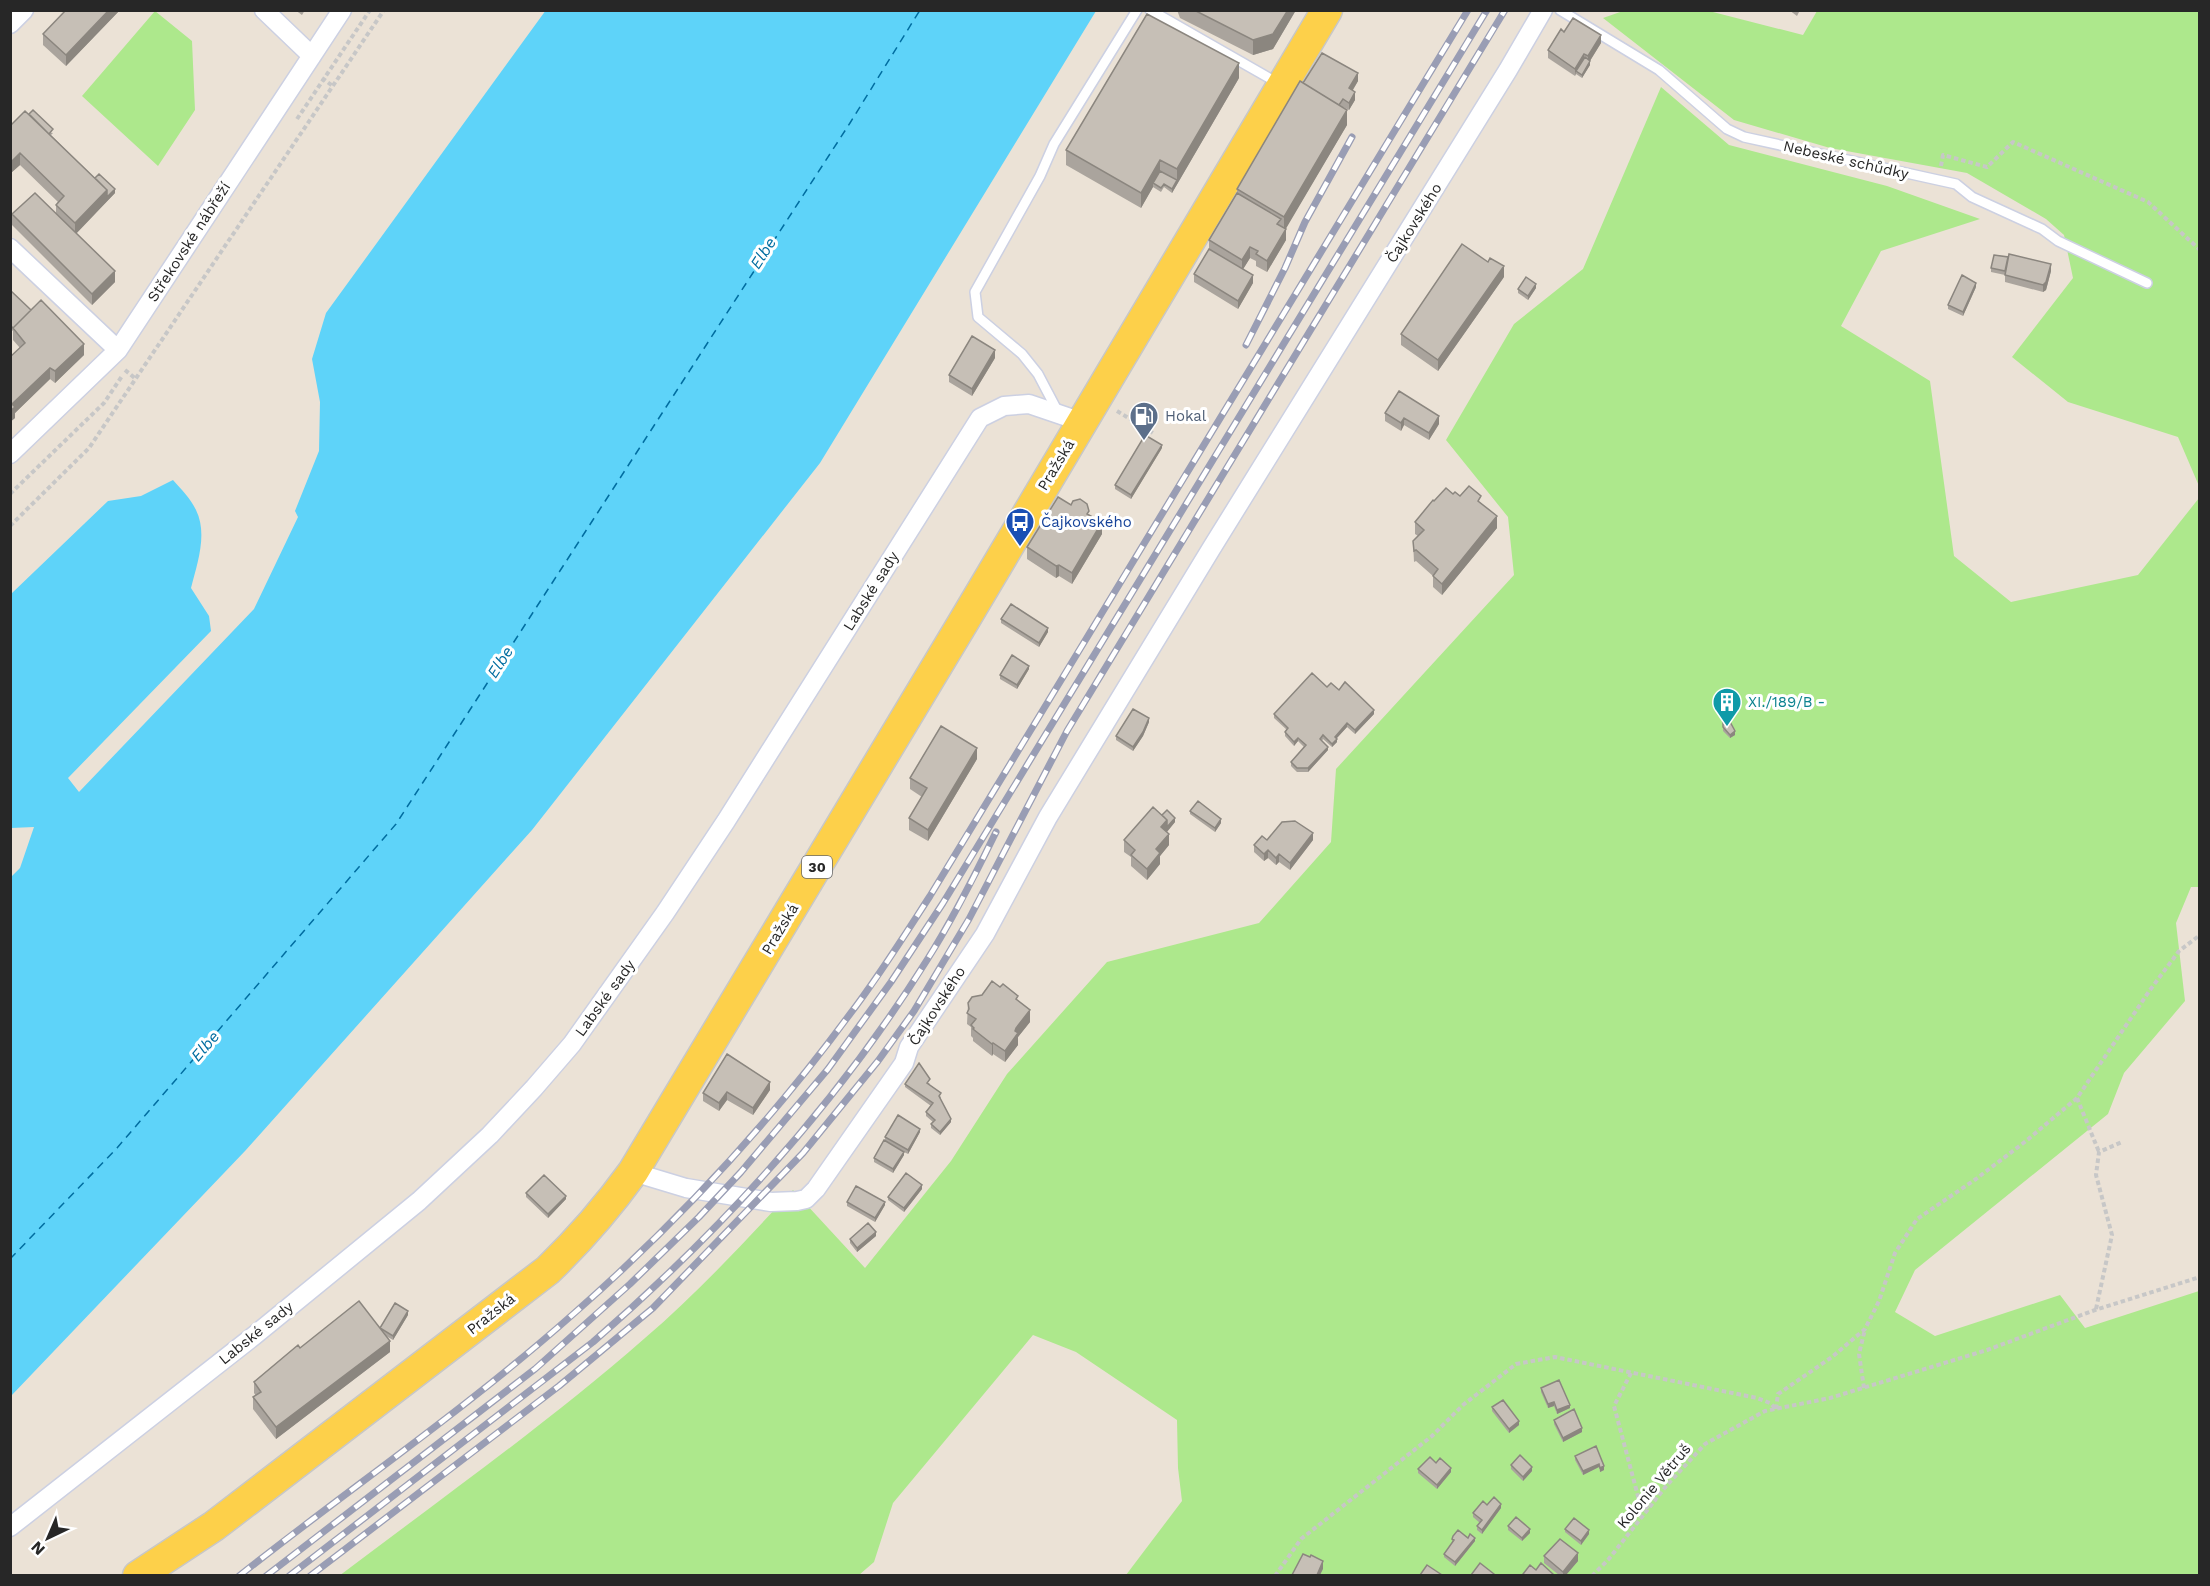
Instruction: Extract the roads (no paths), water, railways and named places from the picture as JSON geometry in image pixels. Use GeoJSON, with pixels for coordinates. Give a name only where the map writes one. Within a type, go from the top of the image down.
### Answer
{"type":"FeatureCollection","features":[{"type":"Feature","properties":{"kind":"main road","name":"Pražská"},"geometry":{"type":"LineString","coordinates":[[138,1575],[214,1526],[548,1270],[608,1207],[633,1172],[1079,412],[1327,10]]}},
{"type":"Feature","properties":{"kind":"street"},"geometry":{"type":"LineString","coordinates":[[10,24],[24,10]]}},
{"type":"Feature","properties":{"kind":"street"},"geometry":{"type":"LineString","coordinates":[[264,10],[312,56]]}},
{"type":"Feature","properties":{"kind":"street","name":"Střekovské nábřeží"},"geometry":{"type":"LineString","coordinates":[[10,454],[118,350],[342,10]]}},
{"type":"Feature","properties":{"kind":"street","name":"Čajkovského"},"geometry":{"type":"LineString","coordinates":[[633,1172],[686,1188],[771,1202],[806,1199],[816,1189],[904,1063],[909,1047],[984,934],[1037,837],[1205,558],[1509,70],[1543,10]]}},
{"type":"Feature","properties":{"kind":"street"},"geometry":{"type":"LineString","coordinates":[[10,248],[118,350]]}},
{"type":"Feature","properties":{"kind":"street","name":"Labské sady"},"geometry":{"type":"LineString","coordinates":[[10,1527],[255,1335],[419,1202],[490,1135],[572,1044],[665,914],[980,418],[1004,406],[1029,404],[1079,412]]}},
{"type":"Feature","properties":{"kind":"lane"},"geometry":{"type":"LineString","coordinates":[[1079,412],[1038,374],[1022,354],[978,317],[975,292],[1040,176],[1054,144],[1137,10]]}},
{"type":"Feature","properties":{"kind":"lane"},"geometry":{"type":"LineString","coordinates":[[1150,10],[1282,85]]}},
{"type":"Feature","properties":{"kind":"lane","name":"Nebeské schůdky"},"geometry":{"type":"LineString","coordinates":[[1560,10],[1659,70],[1727,129],[1744,137],[1956,184],[1972,197],[2042,229],[2058,241],[2147,283]]}},
{"type":"Feature","properties":{"kind":"water","name":"Elbe"},"geometry":{"type":"Polygon","coordinates":[[[546,10],[1096,11],[820,463],[532,830],[245,1151],[11,1396],[10,878],[20,868],[34,827],[11,828],[11,594],[108,501],[141,496],[173,480],[196,510],[201,539],[191,588],[209,616],[211,631],[68,778],[79,792],[254,609],[298,517],[295,511],[319,451],[320,402],[312,359],[326,313],[546,10]]]}},
{"type":"Feature","properties":{"kind":"railway"},"geometry":{"type":"LineString","coordinates":[[239,1576],[490,1384],[609,1282],[719,1172],[819,1055],[871,985],[930,896],[1468,10]]}},
{"type":"Feature","properties":{"kind":"railway"},"geometry":{"type":"LineString","coordinates":[[266,1576],[535,1369],[630,1284],[699,1217],[741,1172],[828,1069],[891,982],[943,903],[1487,10]]}},
{"type":"Feature","properties":{"kind":"railway"},"geometry":{"type":"LineString","coordinates":[[310,1576],[559,1386],[653,1308],[803,1153],[878,1061],[914,1011],[969,919],[1067,731],[1505,10]]}},
{"type":"Feature","properties":{"kind":"railway"},"geometry":{"type":"LineString","coordinates":[[1246,345],[1285,268],[1305,222],[1352,137]]}},
{"type":"Feature","properties":{"kind":"railway"},"geometry":{"type":"LineString","coordinates":[[289,1576],[593,1342],[687,1256],[731,1210],[816,1115],[892,1013],[946,929],[996,832]]}},
{"type":"Feature","properties":{"kind":"place","name":"Hokal"},"geometry":{"type":"Point","coordinates":[1144,442]}},
{"type":"Feature","properties":{"kind":"place","name":"Čajkovského"},"geometry":{"type":"Point","coordinates":[1020,548]}},
{"type":"Feature","properties":{"kind":"place","name":"XI./189/B -"},"geometry":{"type":"Point","coordinates":[1727,728]}}]}
